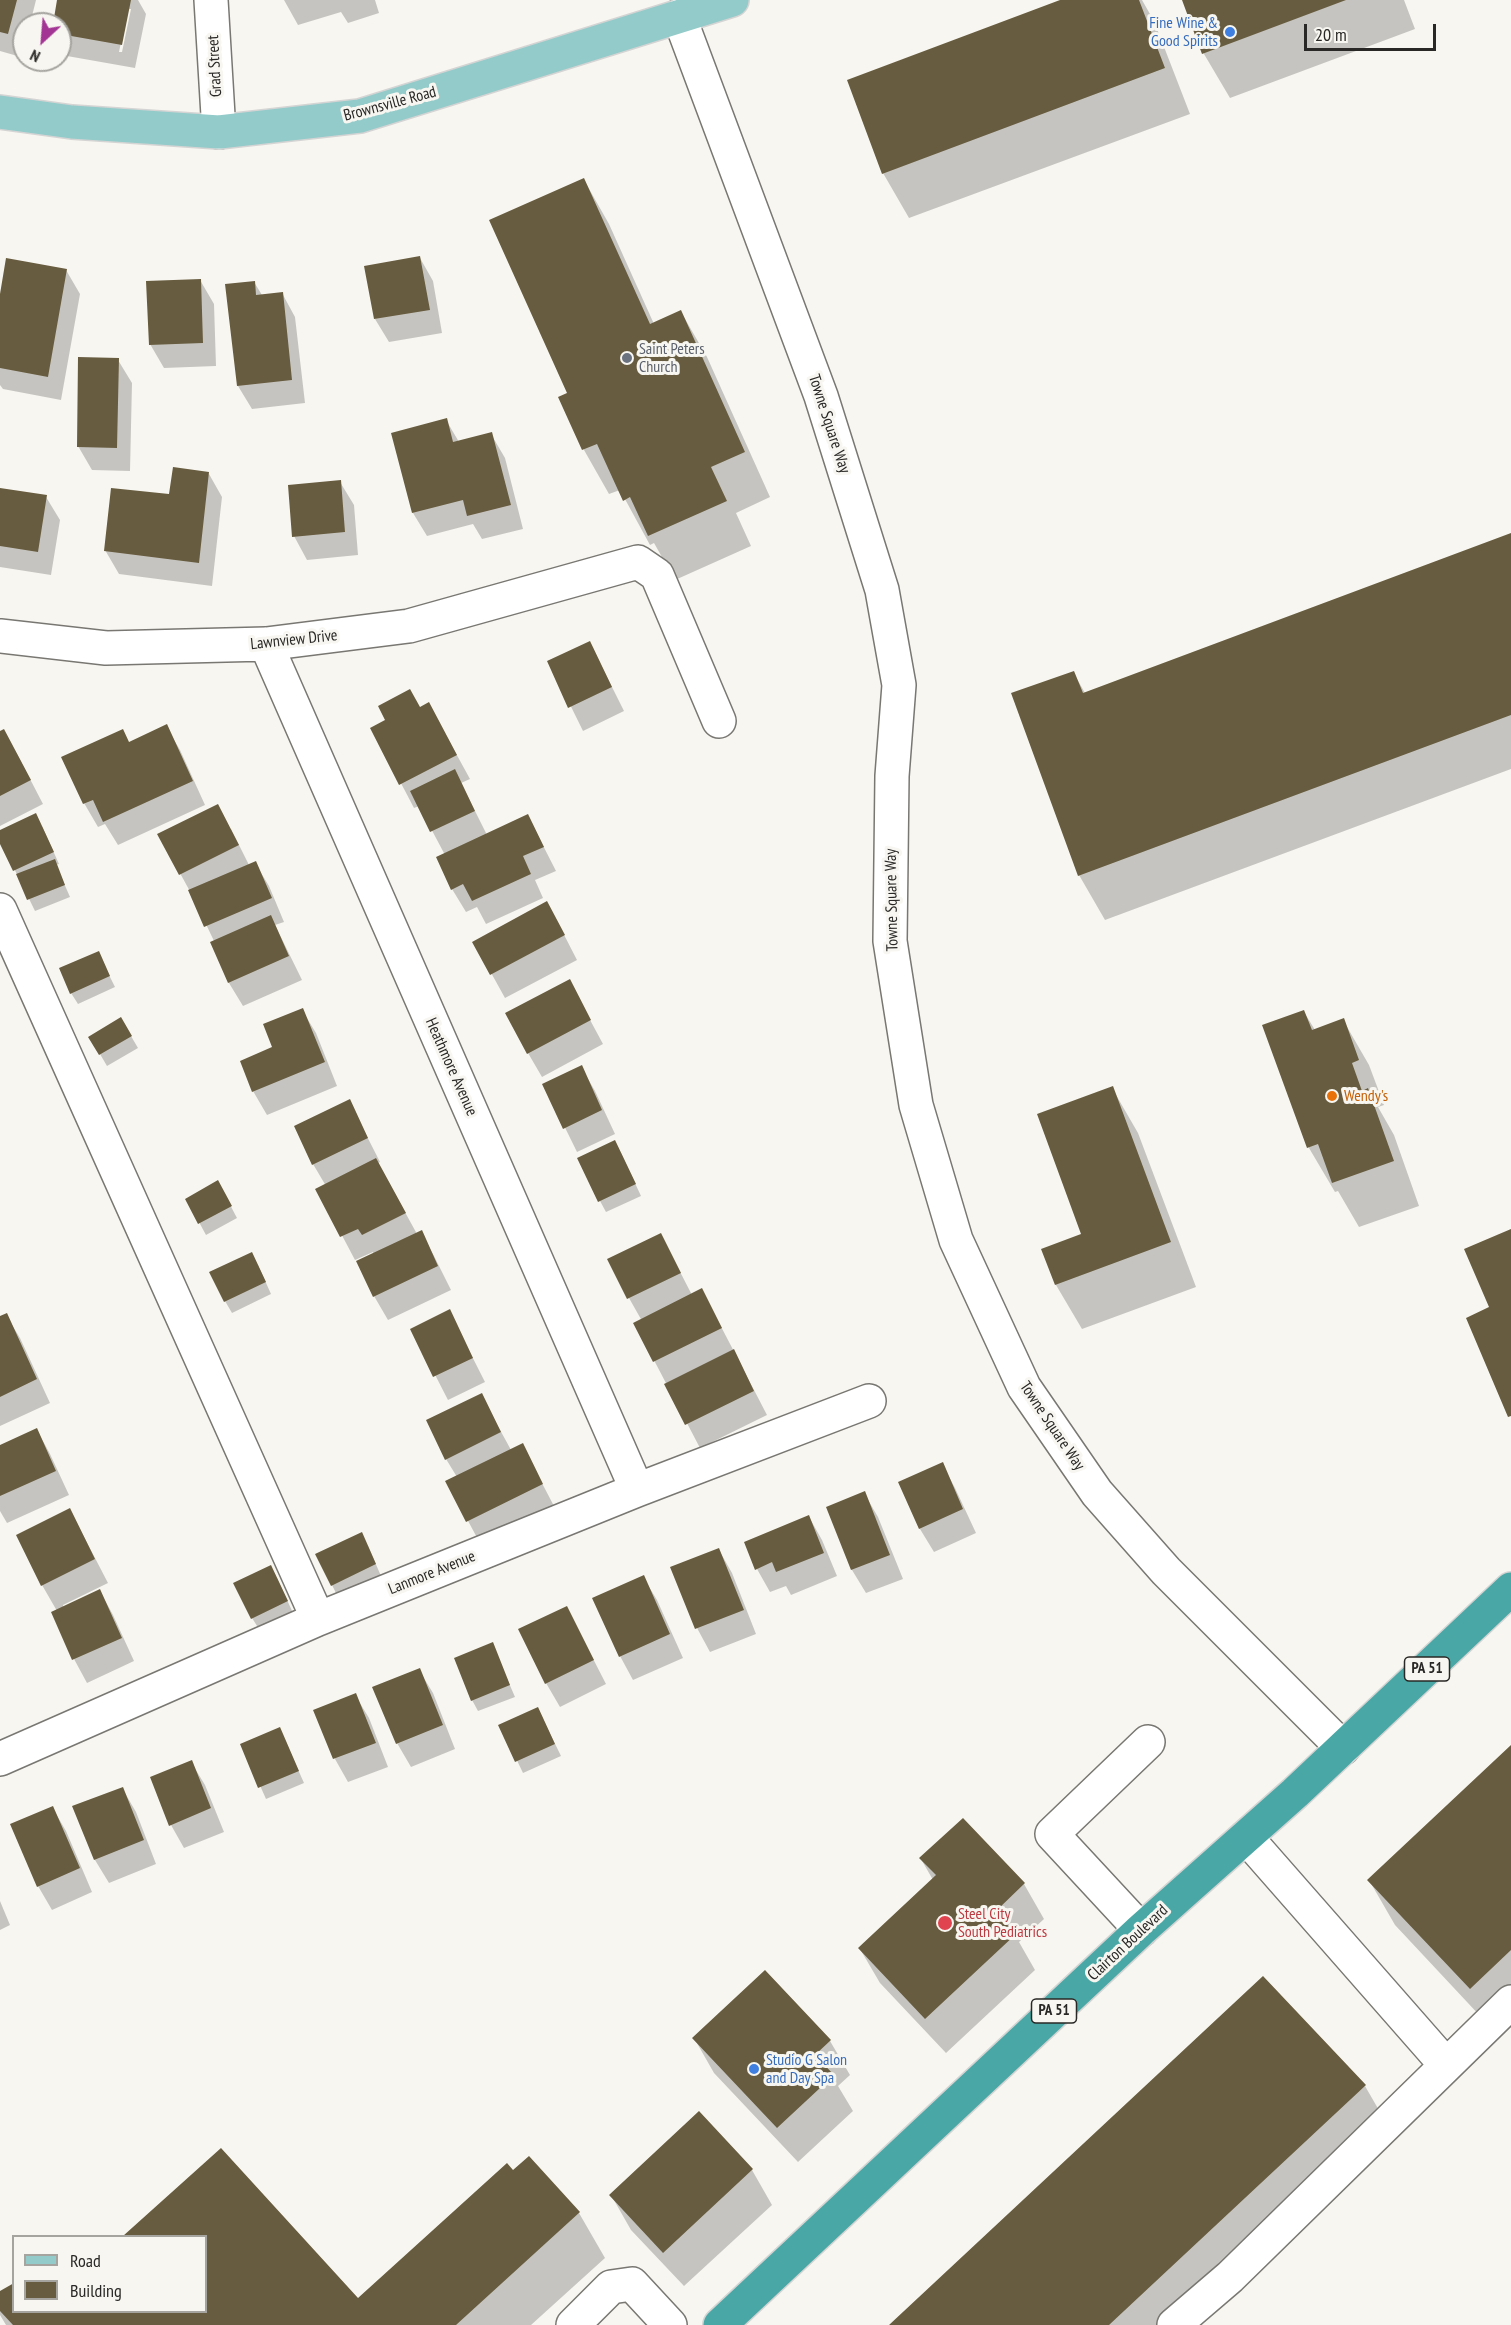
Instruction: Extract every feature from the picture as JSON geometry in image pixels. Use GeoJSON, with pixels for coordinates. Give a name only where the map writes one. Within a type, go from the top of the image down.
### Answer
{"type":"FeatureCollection","features":[{"type":"Feature","properties":{"kind":"highway","name":"Clairton Boulevard"},"geometry":{"type":"LineString","coordinates":[[720,2325],[1141,1930],[1246,1837],[1511,1589]]}},
{"type":"Feature","properties":{"kind":"main road","name":"Brownsville Road"},"geometry":{"type":"LineString","coordinates":[[0,112],[72,122],[219,132],[360,116],[732,0]]}},
{"type":"Feature","properties":{"kind":"street","name":"Grad Street"},"geometry":{"type":"LineString","coordinates":[[211,0],[219,132]]}},
{"type":"Feature","properties":{"kind":"street","name":"Towne Square Way"},"geometry":{"type":"LineString","coordinates":[[679,16],[821,396],[882,590],[899,685],[892,776],[890,941],[916,1105],[956,1240],[1024,1387],[1097,1493],[1166,1571],[1342,1748]]}},
{"type":"Feature","properties":{"kind":"street","name":"Lawnview Drive"},"geometry":{"type":"LineString","coordinates":[[0,636],[106,648],[266,644],[409,626],[638,562],[657,576],[719,721]]}},
{"type":"Feature","properties":{"kind":"street","name":"Heathmore Avenue"},"geometry":{"type":"LineString","coordinates":[[266,644],[637,1490]]}},
{"type":"Feature","properties":{"kind":"street"},"geometry":{"type":"LineString","coordinates":[[0,910],[318,1619]]}},
{"type":"Feature","properties":{"kind":"street","name":"Lanmore Avenue"},"geometry":{"type":"LineString","coordinates":[[0,1759],[318,1619],[637,1490],[869,1401]]}},
{"type":"Feature","properties":{"kind":"street"},"geometry":{"type":"LineString","coordinates":[[1141,1930],[1052,1833],[1148,1742]]}},
{"type":"Feature","properties":{"kind":"street"},"geometry":{"type":"LineString","coordinates":[[1246,1837],[1446,2065]]}},
{"type":"Feature","properties":{"kind":"street"},"geometry":{"type":"LineString","coordinates":[[1174,2325],[1230,2277],[1511,2002]]}},
{"type":"Feature","properties":{"kind":"street"},"geometry":{"type":"LineString","coordinates":[[573,2325],[611,2287],[632,2284],[670,2325]]}},
{"type":"Feature","properties":{"kind":"building"},"geometry":{"type":"Polygon","coordinates":[[[0,0],[17,0],[8,34],[0,32],[0,0]]]}},
{"type":"Feature","properties":{"kind":"building"},"geometry":{"type":"Polygon","coordinates":[[[57,0],[131,0],[122,45],[72,36],[72,12],[55,12],[57,0]]]}},
{"type":"Feature","properties":{"kind":"building"},"geometry":{"type":"Polygon","coordinates":[[[1060,0],[1139,0],[1165,68],[882,174],[847,80],[1060,0]]]}},
{"type":"Feature","properties":{"kind":"building"},"geometry":{"type":"Polygon","coordinates":[[[1182,0],[1346,0],[1202,54],[1182,0]]]}},
{"type":"Feature","properties":{"kind":"building","name":"Saint Peters Church"},"geometry":{"type":"Polygon","coordinates":[[[584,178],[650,324],[681,310],[745,452],[711,467],[727,501],[648,536],[630,497],[623,501],[597,444],[582,450],[558,397],[567,393],[489,220],[584,178]]]}},
{"type":"Feature","properties":{"kind":"building"},"geometry":{"type":"Polygon","coordinates":[[[420,256],[430,310],[374,319],[364,266],[420,256]]]}},
{"type":"Feature","properties":{"kind":"building"},"geometry":{"type":"Polygon","coordinates":[[[6,258],[67,269],[48,377],[0,368],[0,294],[6,258]]]}},
{"type":"Feature","properties":{"kind":"building"},"geometry":{"type":"Polygon","coordinates":[[[201,279],[203,343],[149,345],[146,281],[201,279]]]}},
{"type":"Feature","properties":{"kind":"building"},"geometry":{"type":"Polygon","coordinates":[[[255,281],[256,295],[283,292],[292,380],[237,386],[225,284],[255,281]]]}},
{"type":"Feature","properties":{"kind":"building"},"geometry":{"type":"Polygon","coordinates":[[[78,357],[119,358],[117,448],[77,447],[78,357]]]}},
{"type":"Feature","properties":{"kind":"building"},"geometry":{"type":"Polygon","coordinates":[[[447,418],[453,442],[492,432],[511,505],[467,516],[463,500],[412,513],[391,433],[447,418]]]}},
{"type":"Feature","properties":{"kind":"building"},"geometry":{"type":"Polygon","coordinates":[[[173,467],[209,472],[199,563],[104,551],[111,488],[169,494],[173,467]]]}},
{"type":"Feature","properties":{"kind":"building"},"geometry":{"type":"Polygon","coordinates":[[[341,480],[345,532],[292,537],[288,485],[341,480]]]}},
{"type":"Feature","properties":{"kind":"building"},"geometry":{"type":"Polygon","coordinates":[[[0,488],[47,495],[38,552],[0,546],[0,488]]]}},
{"type":"Feature","properties":{"kind":"building"},"geometry":{"type":"Polygon","coordinates":[[[1511,533],[1511,715],[1078,876],[1011,693],[1074,671],[1083,693],[1511,533]]]}},
{"type":"Feature","properties":{"kind":"building"},"geometry":{"type":"Polygon","coordinates":[[[590,641],[612,687],[568,708],[547,661],[590,641]]]}},
{"type":"Feature","properties":{"kind":"building"},"geometry":{"type":"Polygon","coordinates":[[[410,689],[420,707],[429,702],[457,755],[399,785],[370,728],[385,720],[378,706],[410,689]]]}},
{"type":"Feature","properties":{"kind":"building"},"geometry":{"type":"Polygon","coordinates":[[[167,724],[193,781],[103,822],[93,800],[83,804],[61,757],[123,729],[129,742],[167,724]]]}},
{"type":"Feature","properties":{"kind":"building"},"geometry":{"type":"Polygon","coordinates":[[[4,729],[31,780],[0,796],[0,731],[4,729]]]}},
{"type":"Feature","properties":{"kind":"building"},"geometry":{"type":"Polygon","coordinates":[[[455,769],[475,811],[430,832],[410,791],[455,769]]]}},
{"type":"Feature","properties":{"kind":"building"},"geometry":{"type":"Polygon","coordinates":[[[218,804],[239,845],[179,875],[157,834],[218,804]]]}},
{"type":"Feature","properties":{"kind":"building"},"geometry":{"type":"Polygon","coordinates":[[[36,813],[54,852],[13,871],[0,844],[0,830],[36,813]]]}},
{"type":"Feature","properties":{"kind":"building"},"geometry":{"type":"Polygon","coordinates":[[[528,814],[544,847],[523,856],[531,874],[472,901],[463,884],[451,890],[436,857],[528,814]]]}},
{"type":"Feature","properties":{"kind":"building"},"geometry":{"type":"Polygon","coordinates":[[[55,859],[65,885],[27,900],[16,874],[55,859]]]}},
{"type":"Feature","properties":{"kind":"building"},"geometry":{"type":"Polygon","coordinates":[[[256,861],[272,898],[204,927],[188,890],[256,861]]]}},
{"type":"Feature","properties":{"kind":"building"},"geometry":{"type":"Polygon","coordinates":[[[547,901],[565,935],[490,975],[472,942],[547,901]]]}},
{"type":"Feature","properties":{"kind":"building"},"geometry":{"type":"Polygon","coordinates":[[[271,915],[289,956],[228,983],[210,942],[271,915]]]}},
{"type":"Feature","properties":{"kind":"building"},"geometry":{"type":"Polygon","coordinates":[[[99,951],[110,976],[70,994],[59,968],[99,951]]]}},
{"type":"Feature","properties":{"kind":"building"},"geometry":{"type":"Polygon","coordinates":[[[570,979],[591,1020],[527,1054],[505,1013],[570,979]]]}},
{"type":"Feature","properties":{"kind":"building"},"geometry":{"type":"Polygon","coordinates":[[[303,1008],[325,1062],[252,1092],[240,1061],[272,1047],[263,1024],[303,1008]]]}},
{"type":"Feature","properties":{"kind":"building"},"geometry":{"type":"Polygon","coordinates":[[[1304,1010],[1312,1030],[1344,1018],[1359,1060],[1352,1063],[1362,1091],[1368,1088],[1394,1161],[1332,1183],[1318,1144],[1307,1148],[1262,1025],[1304,1010]]]}},
{"type":"Feature","properties":{"kind":"building"},"geometry":{"type":"Polygon","coordinates":[[[121,1017],[132,1036],[99,1055],[88,1037],[121,1017]]]}},
{"type":"Feature","properties":{"kind":"building"},"geometry":{"type":"Polygon","coordinates":[[[582,1065],[602,1110],[563,1129],[542,1084],[582,1065]]]}},
{"type":"Feature","properties":{"kind":"building"},"geometry":{"type":"Polygon","coordinates":[[[1113,1086],[1171,1242],[1055,1285],[1041,1249],[1081,1234],[1037,1114],[1113,1086]]]}},
{"type":"Feature","properties":{"kind":"building"},"geometry":{"type":"Polygon","coordinates":[[[350,1099],[368,1138],[312,1165],[294,1126],[350,1099]]]}},
{"type":"Feature","properties":{"kind":"building"},"geometry":{"type":"Polygon","coordinates":[[[615,1140],[636,1184],[598,1202],[577,1158],[615,1140]]]}},
{"type":"Feature","properties":{"kind":"building"},"geometry":{"type":"Polygon","coordinates":[[[376,1158],[406,1213],[362,1235],[358,1229],[340,1237],[315,1189],[376,1158]]]}},
{"type":"Feature","properties":{"kind":"building"},"geometry":{"type":"Polygon","coordinates":[[[218,1180],[232,1206],[198,1224],[185,1199],[218,1180]]]}},
{"type":"Feature","properties":{"kind":"building"},"geometry":{"type":"Polygon","coordinates":[[[1511,1229],[1511,1416],[1508,1417],[1466,1318],[1489,1307],[1464,1249],[1511,1229]]]}},
{"type":"Feature","properties":{"kind":"building"},"geometry":{"type":"Polygon","coordinates":[[[422,1230],[438,1266],[373,1297],[356,1261],[422,1230]]]}},
{"type":"Feature","properties":{"kind":"building"},"geometry":{"type":"Polygon","coordinates":[[[661,1233],[681,1273],[627,1299],[607,1259],[661,1233]]]}},
{"type":"Feature","properties":{"kind":"building"},"geometry":{"type":"Polygon","coordinates":[[[252,1252],[266,1282],[224,1302],[209,1272],[252,1252]]]}},
{"type":"Feature","properties":{"kind":"building"},"geometry":{"type":"Polygon","coordinates":[[[702,1288],[722,1328],[653,1362],[633,1323],[702,1288]]]}},
{"type":"Feature","properties":{"kind":"building"},"geometry":{"type":"Polygon","coordinates":[[[450,1309],[473,1358],[433,1377],[410,1329],[450,1309]]]}},
{"type":"Feature","properties":{"kind":"building"},"geometry":{"type":"Polygon","coordinates":[[[7,1313],[37,1379],[0,1397],[0,1316],[7,1313]]]}},
{"type":"Feature","properties":{"kind":"building"},"geometry":{"type":"Polygon","coordinates":[[[734,1349],[754,1391],[685,1425],[664,1384],[734,1349]]]}},
{"type":"Feature","properties":{"kind":"building"},"geometry":{"type":"Polygon","coordinates":[[[482,1393],[501,1432],[445,1460],[426,1420],[482,1393]]]}},
{"type":"Feature","properties":{"kind":"building"},"geometry":{"type":"Polygon","coordinates":[[[37,1428],[56,1471],[0,1496],[0,1445],[37,1428]]]}},
{"type":"Feature","properties":{"kind":"building"},"geometry":{"type":"Polygon","coordinates":[[[523,1443],[543,1484],[466,1522],[445,1481],[523,1443]]]}},
{"type":"Feature","properties":{"kind":"building"},"geometry":{"type":"Polygon","coordinates":[[[943,1462],[963,1509],[919,1529],[898,1482],[943,1462]]]}},
{"type":"Feature","properties":{"kind":"building"},"geometry":{"type":"Polygon","coordinates":[[[865,1491],[890,1555],[851,1570],[826,1507],[865,1491]]]}},
{"type":"Feature","properties":{"kind":"building"},"geometry":{"type":"Polygon","coordinates":[[[70,1508],[95,1559],[41,1586],[16,1535],[70,1508]]]}},
{"type":"Feature","properties":{"kind":"building"},"geometry":{"type":"Polygon","coordinates":[[[809,1515],[824,1553],[776,1572],[772,1562],[755,1570],[744,1542],[809,1515]]]}},
{"type":"Feature","properties":{"kind":"building"},"geometry":{"type":"Polygon","coordinates":[[[362,1532],[376,1564],[331,1586],[315,1554],[362,1532]]]}},
{"type":"Feature","properties":{"kind":"building"},"geometry":{"type":"Polygon","coordinates":[[[719,1548],[744,1610],[695,1629],[670,1567],[719,1548]]]}},
{"type":"Feature","properties":{"kind":"building"},"geometry":{"type":"Polygon","coordinates":[[[271,1565],[288,1601],[251,1619],[233,1583],[271,1565]]]}},
{"type":"Feature","properties":{"kind":"building"},"geometry":{"type":"Polygon","coordinates":[[[644,1575],[670,1634],[619,1657],[592,1598],[644,1575]]]}},
{"type":"Feature","properties":{"kind":"building"},"geometry":{"type":"Polygon","coordinates":[[[100,1589],[122,1638],[72,1660],[51,1612],[100,1589]]]}},
{"type":"Feature","properties":{"kind":"building"},"geometry":{"type":"Polygon","coordinates":[[[567,1606],[594,1660],[545,1684],[518,1629],[567,1606]]]}},
{"type":"Feature","properties":{"kind":"building"},"geometry":{"type":"Polygon","coordinates":[[[493,1642],[510,1685],[471,1701],[454,1658],[493,1642]]]}},
{"type":"Feature","properties":{"kind":"building"},"geometry":{"type":"Polygon","coordinates":[[[420,1668],[443,1725],[396,1744],[372,1687],[420,1668]]]}},
{"type":"Feature","properties":{"kind":"building"},"geometry":{"type":"Polygon","coordinates":[[[356,1693],[376,1743],[333,1759],[313,1710],[356,1693]]]}},
{"type":"Feature","properties":{"kind":"building"},"geometry":{"type":"Polygon","coordinates":[[[538,1707],[555,1744],[515,1762],[498,1725],[538,1707]]]}},
{"type":"Feature","properties":{"kind":"building"},"geometry":{"type":"Polygon","coordinates":[[[280,1727],[299,1771],[258,1788],[240,1744],[280,1727]]]}},
{"type":"Feature","properties":{"kind":"building"},"geometry":{"type":"Polygon","coordinates":[[[1511,1745],[1511,1950],[1470,1989],[1367,1880],[1511,1745]]]}},
{"type":"Feature","properties":{"kind":"building"},"geometry":{"type":"Polygon","coordinates":[[[192,1760],[211,1808],[169,1826],[150,1777],[192,1760]]]}},
{"type":"Feature","properties":{"kind":"building"},"geometry":{"type":"Polygon","coordinates":[[[123,1787],[144,1840],[94,1860],[72,1806],[123,1787]]]}},
{"type":"Feature","properties":{"kind":"building"},"geometry":{"type":"Polygon","coordinates":[[[53,1806],[80,1868],[37,1887],[10,1824],[53,1806]]]}},
{"type":"Feature","properties":{"kind":"building","name":"Steel City South Pediatrics"},"geometry":{"type":"Polygon","coordinates":[[[963,1818],[1025,1883],[995,1912],[1016,1934],[925,2019],[858,1948],[936,1875],[919,1858],[963,1818]]]}},
{"type":"Feature","properties":{"kind":"building"},"geometry":{"type":"Polygon","coordinates":[[[765,1970],[831,2040],[815,2055],[834,2075],[777,2128],[692,2038],[765,1970]]]}},
{"type":"Feature","properties":{"kind":"building"},"geometry":{"type":"Polygon","coordinates":[[[1263,1976],[1366,2085],[1109,2325],[889,2325],[1263,1976]]]}},
{"type":"Feature","properties":{"kind":"building"},"geometry":{"type":"Polygon","coordinates":[[[699,2111],[753,2169],[663,2253],[609,2195],[699,2111]]]}},
{"type":"Feature","properties":{"kind":"building"},"geometry":{"type":"Polygon","coordinates":[[[221,2148],[358,2298],[507,2163],[513,2170],[529,2156],[580,2212],[456,2325],[13,2325],[0,2311],[0,2291],[12,2284],[12,2313],[207,2313],[207,2235],[124,2235],[221,2148]]]}},
{"type":"Feature","properties":{"kind":"place","name":"Fine Wine & Good Spirits"},"geometry":{"type":"Point","coordinates":[1230,32]}},
{"type":"Feature","properties":{"kind":"place","name":"Saint Peters Church"},"geometry":{"type":"Point","coordinates":[627,358]}},
{"type":"Feature","properties":{"kind":"place","name":"Wendy's"},"geometry":{"type":"Point","coordinates":[1332,1096]}},
{"type":"Feature","properties":{"kind":"place","name":"Steel City South Pediatrics"},"geometry":{"type":"Point","coordinates":[945,1923]}},
{"type":"Feature","properties":{"kind":"place","name":"Studio G Salon and Day Spa"},"geometry":{"type":"Point","coordinates":[754,2069]}}]}
